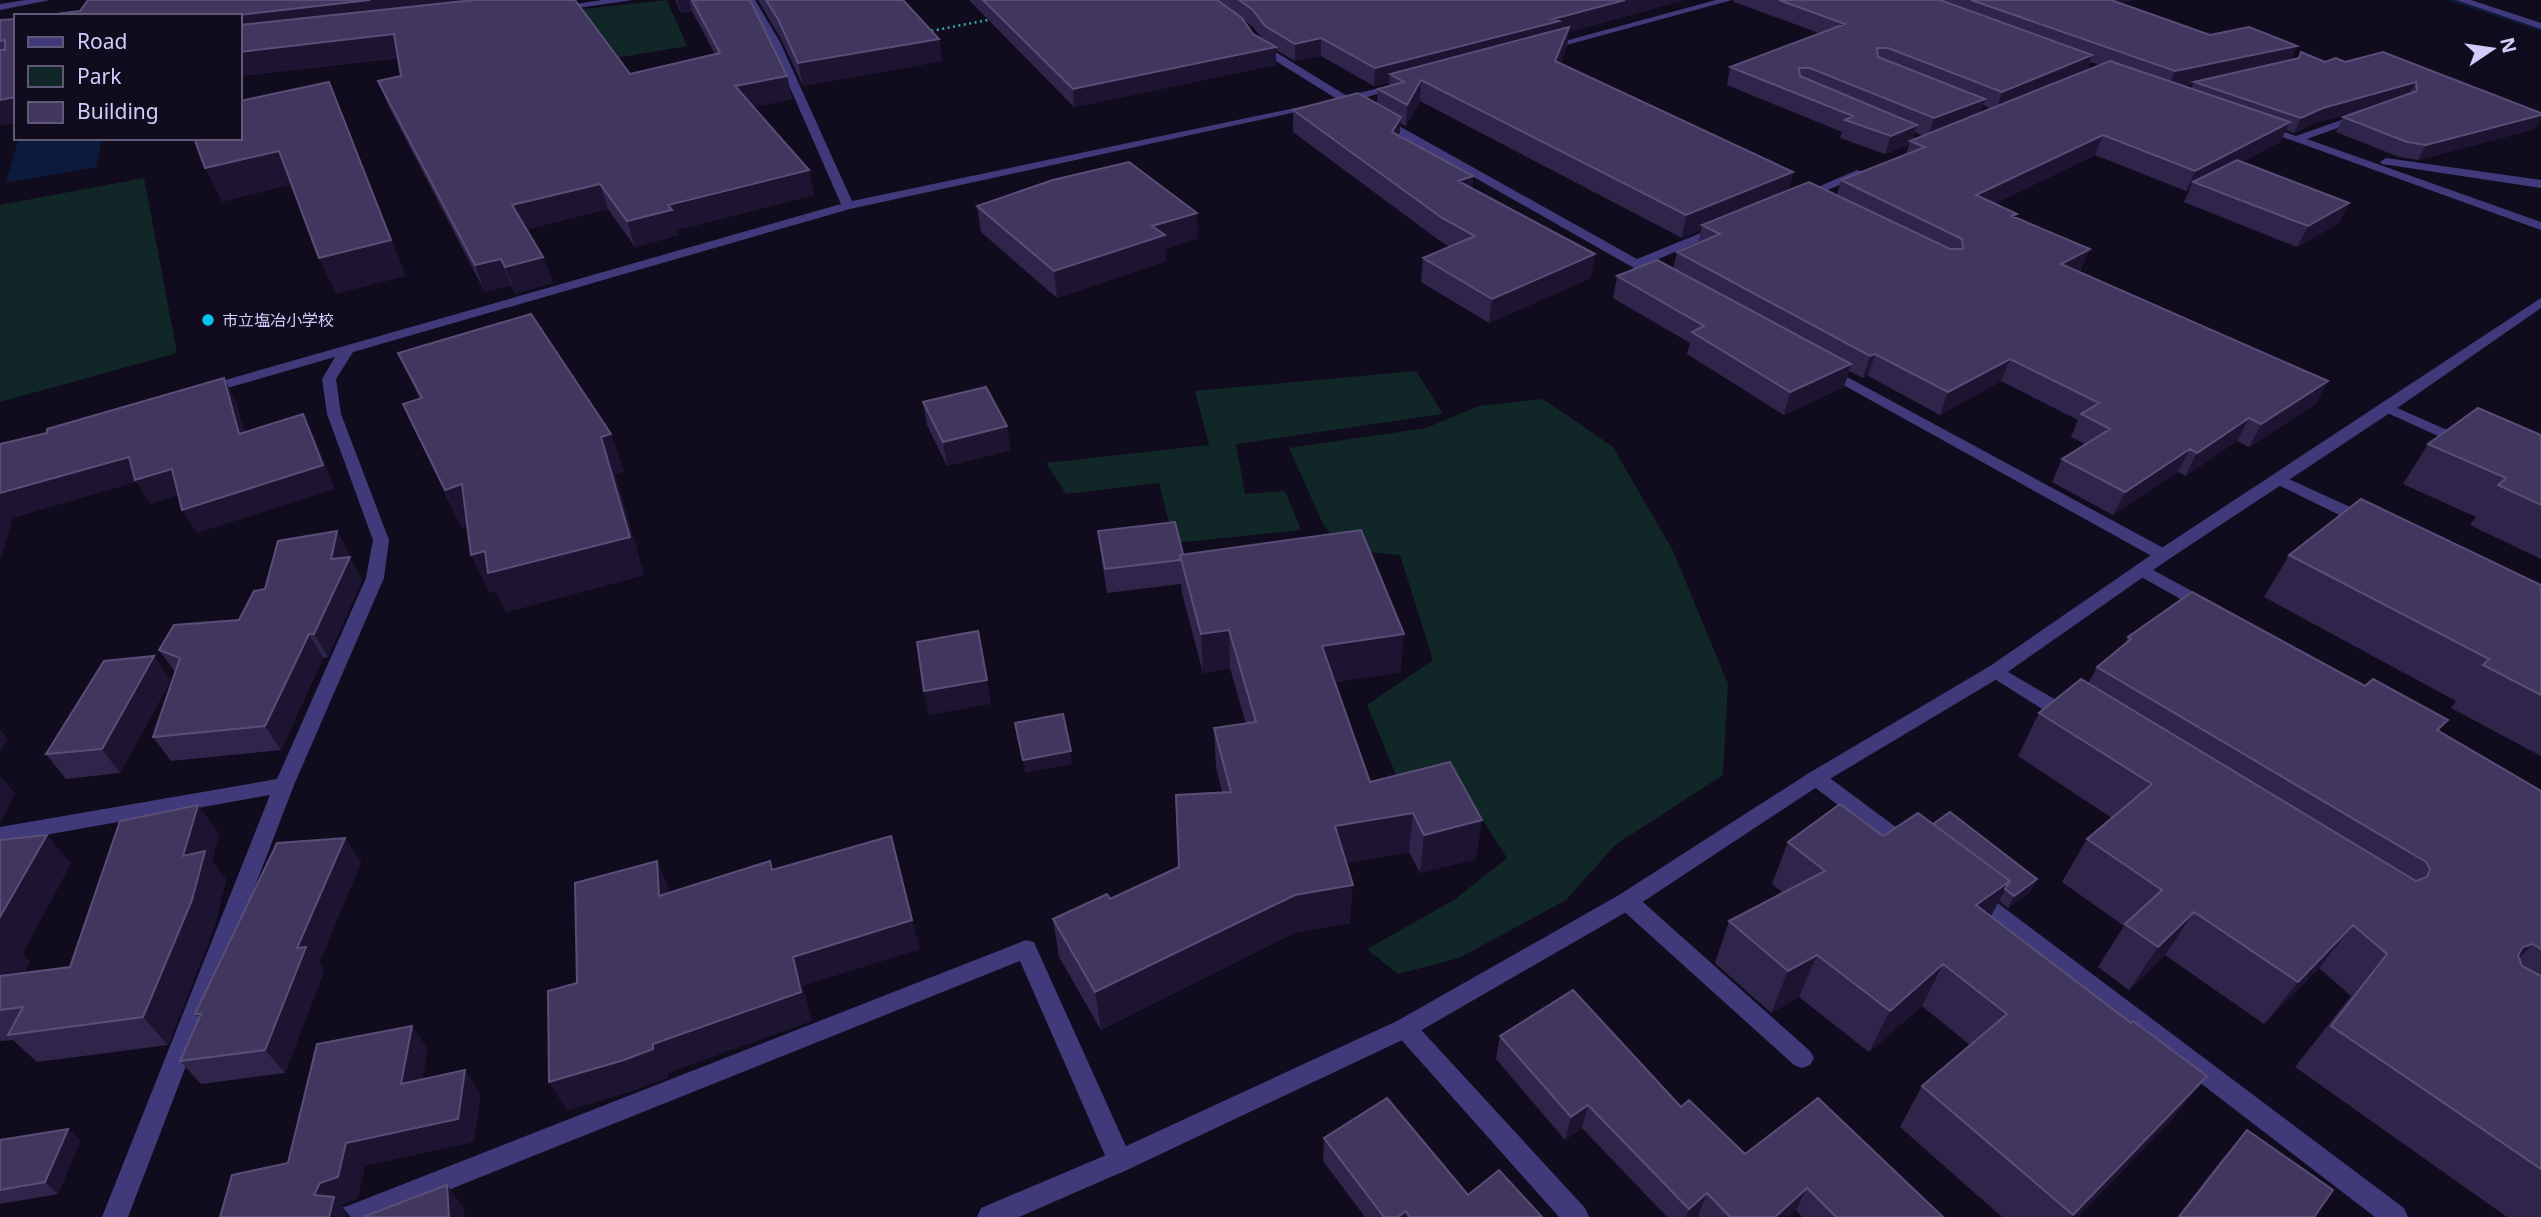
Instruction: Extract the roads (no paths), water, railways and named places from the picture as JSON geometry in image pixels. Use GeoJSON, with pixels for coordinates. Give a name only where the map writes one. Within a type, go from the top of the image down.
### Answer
{"type":"FeatureCollection","features":[{"type":"Feature","properties":{"kind":"street"},"geometry":{"type":"LineString","coordinates":[[0,7],[46,0]]}},
{"type":"Feature","properties":{"kind":"street"},"geometry":{"type":"LineString","coordinates":[[545,9],[628,0]]}},
{"type":"Feature","properties":{"kind":"street"},"geometry":{"type":"LineString","coordinates":[[750,0],[775,43],[848,206]]}},
{"type":"Feature","properties":{"kind":"street"},"geometry":{"type":"LineString","coordinates":[[1677,0],[1695,8]]}},
{"type":"Feature","properties":{"kind":"street"},"geometry":{"type":"LineString","coordinates":[[1534,51],[1727,0]]}},
{"type":"Feature","properties":{"kind":"street"},"geometry":{"type":"LineString","coordinates":[[2461,0],[2541,26]]}},
{"type":"Feature","properties":{"kind":"street"},"geometry":{"type":"LineString","coordinates":[[1248,31],[1259,47],[1345,100],[1671,284]]}},
{"type":"Feature","properties":{"kind":"street"},"geometry":{"type":"LineString","coordinates":[[187,395],[848,206],[1345,100],[1412,82]]}},
{"type":"Feature","properties":{"kind":"street"},"geometry":{"type":"LineString","coordinates":[[2297,139],[2368,114]]}},
{"type":"Feature","properties":{"kind":"street"},"geometry":{"type":"LineString","coordinates":[[2245,122],[2541,226]]}},
{"type":"Feature","properties":{"kind":"street"},"geometry":{"type":"LineString","coordinates":[[2337,153],[2541,184]]}},
{"type":"Feature","properties":{"kind":"street"},"geometry":{"type":"LineString","coordinates":[[1807,198],[1869,169]]}},
{"type":"Feature","properties":{"kind":"street"},"geometry":{"type":"LineString","coordinates":[[1636,264],[1734,224]]}},
{"type":"Feature","properties":{"kind":"street"},"geometry":{"type":"LineString","coordinates":[[990,1217],[1120,1161],[1405,1028],[1627,901],[1816,778],[1996,671],[2162,555],[2388,408],[2541,302]]}},
{"type":"Feature","properties":{"kind":"street"},"geometry":{"type":"LineString","coordinates":[[115,1217],[284,785],[375,578],[381,541],[334,414],[329,379],[347,350]]}},
{"type":"Feature","properties":{"kind":"street"},"geometry":{"type":"LineString","coordinates":[[1815,363],[2162,555]]}},
{"type":"Feature","properties":{"kind":"street"},"geometry":{"type":"LineString","coordinates":[[2388,408],[2477,449]]}},
{"type":"Feature","properties":{"kind":"street"},"geometry":{"type":"LineString","coordinates":[[2278,479],[2378,527]]}},
{"type":"Feature","properties":{"kind":"street"},"geometry":{"type":"LineString","coordinates":[[2142,570],[2226,617]]}},
{"type":"Feature","properties":{"kind":"street"},"geometry":{"type":"LineString","coordinates":[[1996,671],[2090,730]]}},
{"type":"Feature","properties":{"kind":"street"},"geometry":{"type":"LineString","coordinates":[[1816,778],[1927,862]]}},
{"type":"Feature","properties":{"kind":"street"},"geometry":{"type":"LineString","coordinates":[[0,835],[284,785]]}},
{"type":"Feature","properties":{"kind":"street"},"geometry":{"type":"LineString","coordinates":[[1961,888],[2395,1217]]}},
{"type":"Feature","properties":{"kind":"street"},"geometry":{"type":"LineString","coordinates":[[1627,901],[1802,1058]]}},
{"type":"Feature","properties":{"kind":"street"},"geometry":{"type":"LineString","coordinates":[[350,1217],[1026,949],[1120,1161]]}},
{"type":"Feature","properties":{"kind":"street"},"geometry":{"type":"LineString","coordinates":[[1405,1028],[1576,1217]]}},
{"type":"Feature","properties":{"kind":"water"},"geometry":{"type":"Polygon","coordinates":[[[18,140],[102,140],[96,167],[6,183],[18,140]]]}},
{"type":"Feature","properties":{"kind":"waterway"},"geometry":{"type":"LineString","coordinates":[[2451,0],[2541,29]]}},
{"type":"Feature","properties":{"kind":"place","name":"市立塩冶小学校"},"geometry":{"type":"Point","coordinates":[208,320]}}]}
